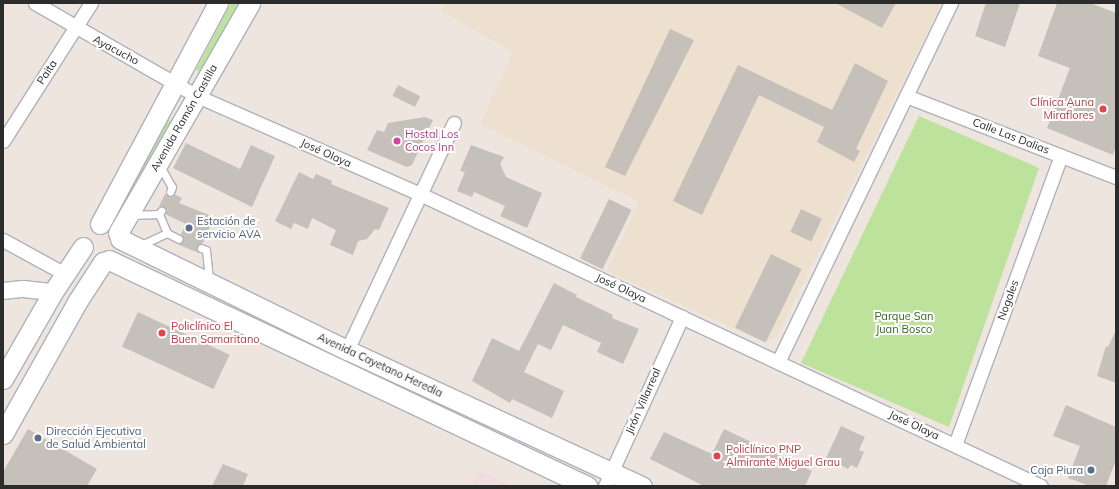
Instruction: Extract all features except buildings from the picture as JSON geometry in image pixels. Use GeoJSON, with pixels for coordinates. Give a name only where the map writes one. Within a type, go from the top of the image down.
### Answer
{"type":"FeatureCollection","features":[{"type":"Feature","properties":{"kind":"main road","name":"Avenida Ramón Castilla"},"geometry":{"type":"LineString","coordinates":[[100,224],[218,3]]}},
{"type":"Feature","properties":{"kind":"main road","name":"Avenida Ramón Castilla"},"geometry":{"type":"LineString","coordinates":[[119,236],[128,215],[198,96],[250,3]]}},
{"type":"Feature","properties":{"kind":"main road"},"geometry":{"type":"LineString","coordinates":[[3,380],[53,292],[83,247],[86,232],[100,224],[110,226],[119,236],[120,249],[106,261],[77,302],[3,434]]}},
{"type":"Feature","properties":{"kind":"main road","name":"Avenida Cayetano Heredia"},"geometry":{"type":"LineString","coordinates":[[119,236],[137,247],[608,479],[642,486]]}},
{"type":"Feature","properties":{"kind":"main road"},"geometry":{"type":"LineString","coordinates":[[83,247],[88,256],[106,261]]}},
{"type":"Feature","properties":{"kind":"main road","name":"Avenida Cayetano Heredia"},"geometry":{"type":"LineString","coordinates":[[106,261],[587,486]]}},
{"type":"Feature","properties":{"kind":"street","name":"Ayacucho"},"geometry":{"type":"LineString","coordinates":[[35,3],[75,28],[198,96]]}},
{"type":"Feature","properties":{"kind":"street","name":"Paita"},"geometry":{"type":"LineString","coordinates":[[3,141],[91,3]]}},
{"type":"Feature","properties":{"kind":"street"},"geometry":{"type":"LineString","coordinates":[[778,362],[951,3]]}},
{"type":"Feature","properties":{"kind":"street","name":"José Olaya"},"geometry":{"type":"LineString","coordinates":[[198,96],[420,194],[1041,486]]}},
{"type":"Feature","properties":{"kind":"street","name":"Calle Las Dalias"},"geometry":{"type":"LineString","coordinates":[[906,96],[1116,177]]}},
{"type":"Feature","properties":{"kind":"street"},"geometry":{"type":"LineString","coordinates":[[347,350],[454,123]]}},
{"type":"Feature","properties":{"kind":"street","name":"Nogales"},"geometry":{"type":"LineString","coordinates":[[955,445],[1061,156]]}},
{"type":"Feature","properties":{"kind":"street"},"geometry":{"type":"LineString","coordinates":[[3,240],[65,274]]}},
{"type":"Feature","properties":{"kind":"street"},"geometry":{"type":"LineString","coordinates":[[3,291],[23,288],[53,292]]}},
{"type":"Feature","properties":{"kind":"street","name":"Jirón Villarreal"},"geometry":{"type":"LineString","coordinates":[[608,479],[682,317]]}},
{"type":"Feature","properties":{"kind":"lane"},"geometry":{"type":"LineString","coordinates":[[158,164],[172,188],[170,192]]}},
{"type":"Feature","properties":{"kind":"lane"},"geometry":{"type":"LineString","coordinates":[[128,215],[160,213],[167,233],[179,239]]}},
{"type":"Feature","properties":{"kind":"lane"},"geometry":{"type":"LineString","coordinates":[[137,247],[167,233]]}},
{"type":"Feature","properties":{"kind":"lane"},"geometry":{"type":"LineString","coordinates":[[201,248],[206,250],[209,282]]}},
{"type":"Feature","properties":{"kind":"shaded area"},"geometry":{"type":"Polygon","coordinates":[[[445,3],[942,3],[777,336],[764,342],[607,271],[639,202],[480,124],[513,52],[441,11],[445,3]]]}},
{"type":"Feature","properties":{"kind":"shaded area"},"geometry":{"type":"Polygon","coordinates":[[[479,470],[511,486],[471,486],[479,470]]]}},
{"type":"Feature","properties":{"kind":"green space"},"geometry":{"type":"Polygon","coordinates":[[[231,3],[240,3],[202,73],[196,70],[231,3]]]}},
{"type":"Feature","properties":{"kind":"green space","name":"Parque San Juan Bosco"},"geometry":{"type":"Polygon","coordinates":[[[919,116],[1039,168],[949,427],[801,363],[919,116]]]}},
{"type":"Feature","properties":{"kind":"green space"},"geometry":{"type":"Polygon","coordinates":[[[167,119],[172,122],[135,184],[130,181],[167,119]]]}},
{"type":"Feature","properties":{"kind":"place","name":"Clínica Auna Miraflores"},"geometry":{"type":"Point","coordinates":[1103,109]}},
{"type":"Feature","properties":{"kind":"place","name":"Hostal Los Cocos Inn"},"geometry":{"type":"Point","coordinates":[397,141]}},
{"type":"Feature","properties":{"kind":"place","name":"Estación de servicio AVA"},"geometry":{"type":"Point","coordinates":[189,228]}},
{"type":"Feature","properties":{"kind":"place","name":"Policlínico El Buen Samaritano"},"geometry":{"type":"Point","coordinates":[162,333]}},
{"type":"Feature","properties":{"kind":"place","name":"Dirección Ejecutiva de Salud Ambiental"},"geometry":{"type":"Point","coordinates":[38,438]}},
{"type":"Feature","properties":{"kind":"place","name":"Policlínico PNP Almirante Miguel Grau"},"geometry":{"type":"Point","coordinates":[717,456]}},
{"type":"Feature","properties":{"kind":"place","name":"Caja Piura"},"geometry":{"type":"Point","coordinates":[1091,470]}}]}
